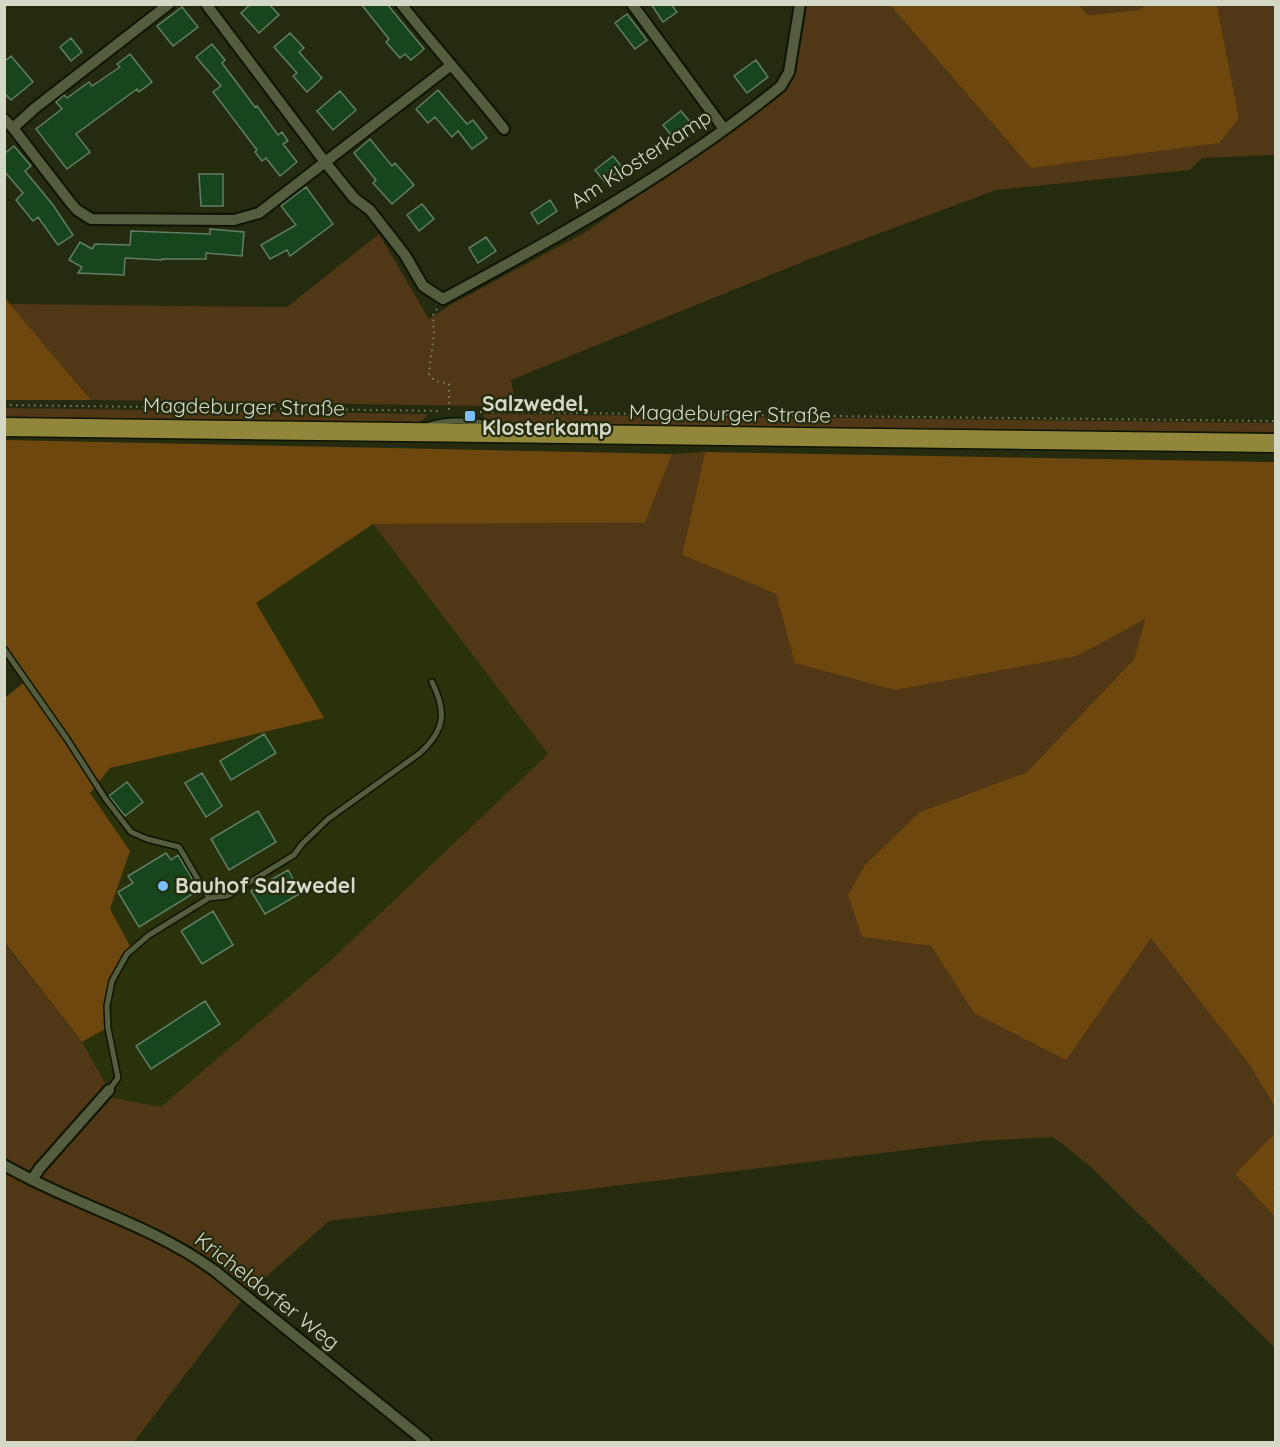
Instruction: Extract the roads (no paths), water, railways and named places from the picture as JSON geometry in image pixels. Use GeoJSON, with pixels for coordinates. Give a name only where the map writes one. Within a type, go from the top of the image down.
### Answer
{"type":"FeatureCollection","features":[{"type":"Feature","properties":{"kind":"main road","name":"Magdeburger Straße"},"geometry":{"type":"LineString","coordinates":[[4,427],[1275,443]]}},
{"type":"Feature","properties":{"kind":"street"},"geometry":{"type":"LineString","coordinates":[[13,128],[35,108],[169,4]]}},
{"type":"Feature","properties":{"kind":"street"},"geometry":{"type":"LineString","coordinates":[[206,4],[325,162]]}},
{"type":"Feature","properties":{"kind":"street"},"geometry":{"type":"LineString","coordinates":[[401,4],[504,129]]}},
{"type":"Feature","properties":{"kind":"street"},"geometry":{"type":"LineString","coordinates":[[632,4],[724,129]]}},
{"type":"Feature","properties":{"kind":"street","name":"Am Klosterkamp"},"geometry":{"type":"LineString","coordinates":[[325,162],[354,198],[370,210],[405,255],[423,286],[443,299],[544,245],[665,169],[773,93],[787,79],[800,4]]}},
{"type":"Feature","properties":{"kind":"street"},"geometry":{"type":"LineString","coordinates":[[4,118],[70,202],[77,210],[91,219],[234,220],[259,213],[450,66]]}},
{"type":"Feature","properties":{"kind":"street"},"geometry":{"type":"LineString","coordinates":[[32,1180],[39,1169],[109,1090]]}},
{"type":"Feature","properties":{"kind":"street","name":"Kricheldorfer Weg"},"geometry":{"type":"LineString","coordinates":[[4,1165],[32,1180],[152,1233],[202,1261],[426,1443]]}},
{"type":"Feature","properties":{"kind":"lane"},"geometry":{"type":"LineString","coordinates":[[4,650],[95,780],[105,798],[131,832],[147,839],[179,847],[209,898]]}},
{"type":"Feature","properties":{"kind":"lane"},"geometry":{"type":"LineString","coordinates":[[109,1090],[118,1077],[107,1018],[108,995],[116,970],[127,954],[149,935],[209,898],[226,896],[294,855],[328,819],[420,753],[431,743],[439,730],[442,713],[439,696],[432,682]]}},
{"type":"Feature","properties":{"kind":"place","name":"Salzwedel, Klosterkamp"},"geometry":{"type":"Point","coordinates":[470,416]}},
{"type":"Feature","properties":{"kind":"place","name":"Bauhof Salzwedel"},"geometry":{"type":"Point","coordinates":[163,886]}}]}
